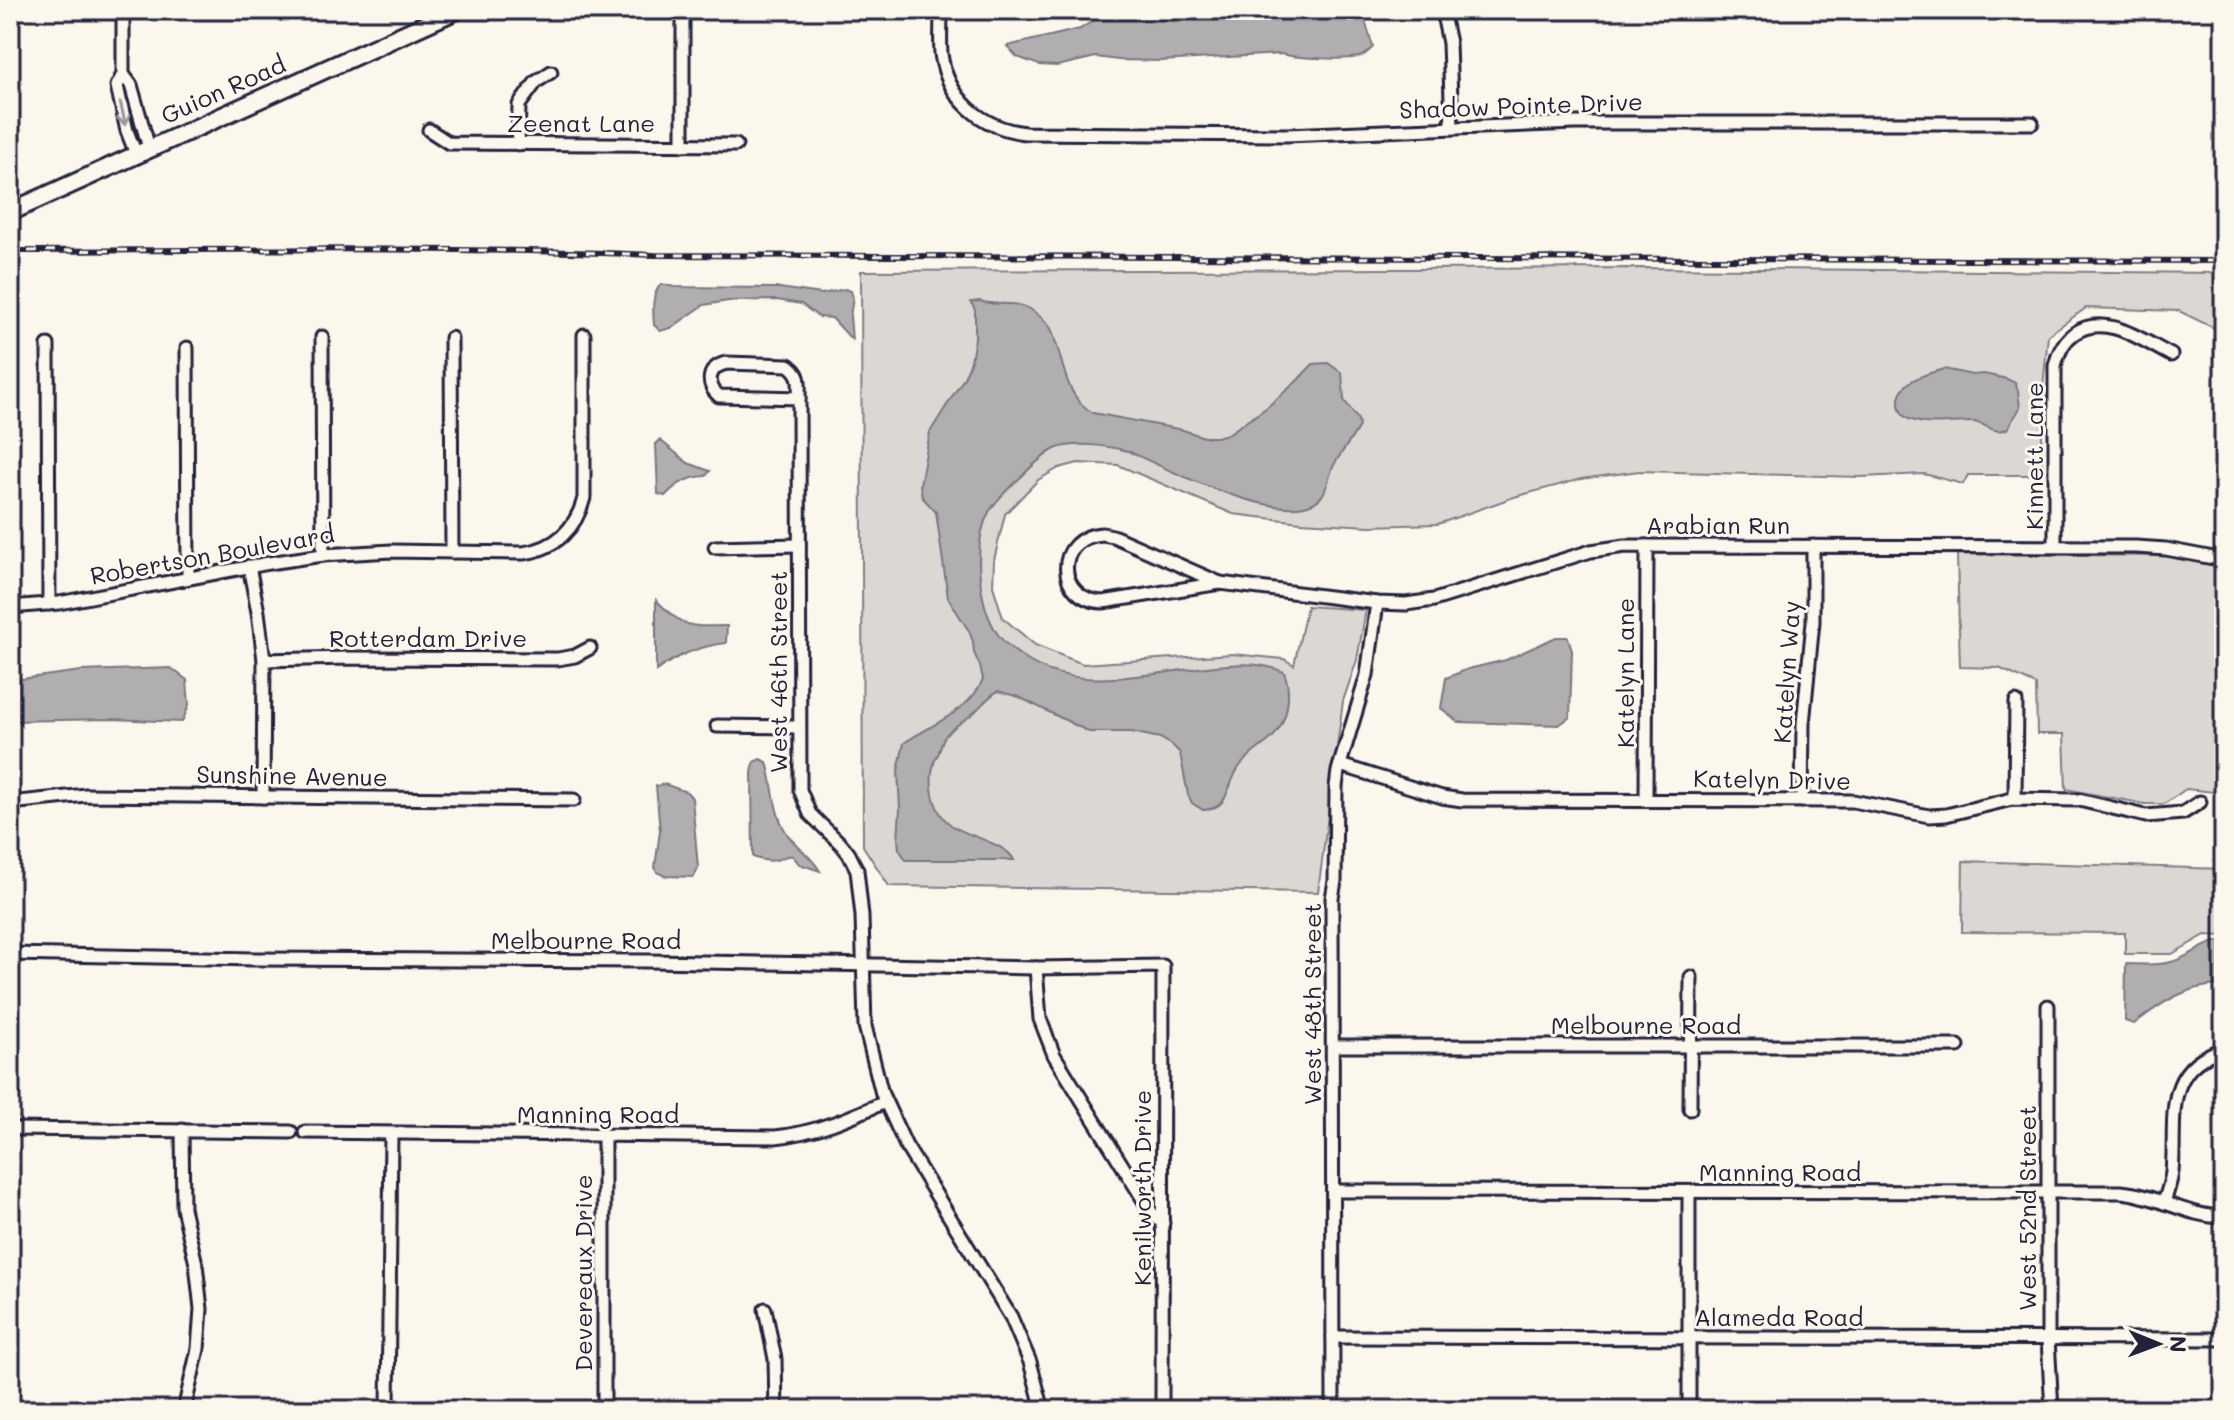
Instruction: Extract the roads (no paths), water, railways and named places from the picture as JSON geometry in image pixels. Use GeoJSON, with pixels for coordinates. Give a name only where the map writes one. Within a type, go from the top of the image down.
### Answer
{"type":"FeatureCollection","features":[{"type":"Feature","properties":{"kind":"street"},"geometry":{"type":"LineString","coordinates":[[123,10],[123,74],[117,86],[127,131],[142,151]]}},
{"type":"Feature","properties":{"kind":"street","name":"Guion Road"},"geometry":{"type":"LineString","coordinates":[[10,212],[457,10]]}},
{"type":"Feature","properties":{"kind":"street"},"geometry":{"type":"LineString","coordinates":[[683,10],[683,145]]}},
{"type":"Feature","properties":{"kind":"street","name":"Shadow Pointe Drive"},"geometry":{"type":"LineString","coordinates":[[941,10],[943,65],[956,94],[967,108],[982,119],[998,127],[1030,133],[1267,135],[1571,123],[2032,123]]}},
{"type":"Feature","properties":{"kind":"street"},"geometry":{"type":"LineString","coordinates":[[1442,10],[1449,43],[1452,128]]}},
{"type":"Feature","properties":{"kind":"street"},"geometry":{"type":"LineString","coordinates":[[518,144],[519,105],[536,82],[551,72]]}},
{"type":"Feature","properties":{"kind":"street","name":"Zeenat Lane"},"geometry":{"type":"LineString","coordinates":[[429,130],[449,143],[736,145]]}},
{"type":"Feature","properties":{"kind":"street","name":"Kinnett Lane"},"geometry":{"type":"LineString","coordinates":[[2055,546],[2055,366],[2066,341],[2084,328],[2107,326],[2171,355]]}},
{"type":"Feature","properties":{"kind":"street","name":"Robertson Boulevard"},"geometry":{"type":"LineString","coordinates":[[10,607],[49,604],[323,555],[379,552],[528,553],[550,546],[571,528],[584,498],[584,335]]}},
{"type":"Feature","properties":{"kind":"street"},"geometry":{"type":"LineString","coordinates":[[322,337],[323,555]]}},
{"type":"Feature","properties":{"kind":"street"},"geometry":{"type":"LineString","coordinates":[[451,338],[452,552]]}},
{"type":"Feature","properties":{"kind":"street"},"geometry":{"type":"LineString","coordinates":[[48,345],[49,604]]}},
{"type":"Feature","properties":{"kind":"street"},"geometry":{"type":"LineString","coordinates":[[187,348],[188,578]]}},
{"type":"Feature","properties":{"kind":"street","name":"West 46th Street"},"geometry":{"type":"LineString","coordinates":[[799,398],[723,397],[711,387],[710,377],[720,364],[785,364],[794,369],[799,377],[799,398],[799,545],[798,727],[799,781],[805,805],[817,823],[842,845],[857,870],[862,907],[865,1026],[885,1102],[906,1146],[1011,1317],[1030,1362],[1043,1410]]}},
{"type":"Feature","properties":{"kind":"street","name":"Arabian Run"},"geometry":{"type":"LineString","coordinates":[[1220,583],[1108,535],[1095,534],[1080,540],[1070,551],[1066,563],[1067,577],[1072,586],[1080,595],[1095,601],[1220,583],[1401,605],[1425,602],[1612,547],[2157,548],[2224,560]]}},
{"type":"Feature","properties":{"kind":"street"},"geometry":{"type":"LineString","coordinates":[[715,547],[799,545]]}},
{"type":"Feature","properties":{"kind":"street","name":"Katelyn Lane"},"geometry":{"type":"LineString","coordinates":[[1646,800],[1647,546]]}},
{"type":"Feature","properties":{"kind":"street","name":"Katelyn Way"},"geometry":{"type":"LineString","coordinates":[[1802,801],[1803,724],[1813,622],[1813,546]]}},
{"type":"Feature","properties":{"kind":"street"},"geometry":{"type":"LineString","coordinates":[[249,566],[264,660],[263,797]]}},
{"type":"Feature","properties":{"kind":"street","name":"West 48th Street"},"geometry":{"type":"LineString","coordinates":[[1333,1410],[1332,892],[1335,881],[1336,787],[1367,675],[1377,603]]}},
{"type":"Feature","properties":{"kind":"street","name":"Rotterdam Drive"},"geometry":{"type":"LineString","coordinates":[[264,660],[558,659],[575,656],[590,648]]}},
{"type":"Feature","properties":{"kind":"street"},"geometry":{"type":"LineString","coordinates":[[2015,799],[2016,702]]}},
{"type":"Feature","properties":{"kind":"street"},"geometry":{"type":"LineString","coordinates":[[717,726],[798,727]]}},
{"type":"Feature","properties":{"kind":"street","name":"Katelyn Drive"},"geometry":{"type":"LineString","coordinates":[[1340,765],[1442,797],[1459,799],[1856,801],[1929,816],[1946,815],[2004,799],[2079,800],[2146,816],[2183,813],[2200,802]]}},
{"type":"Feature","properties":{"kind":"street","name":"Sunshine Avenue"},"geometry":{"type":"LineString","coordinates":[[10,803],[79,795],[574,800]]}},
{"type":"Feature","properties":{"kind":"street","name":"Melbourne Road"},"geometry":{"type":"LineString","coordinates":[[10,954],[1036,968],[1163,966]]}},
{"type":"Feature","properties":{"kind":"street","name":"Kenilworth Drive"},"geometry":{"type":"LineString","coordinates":[[1162,1410],[1163,966]]}},
{"type":"Feature","properties":{"kind":"street"},"geometry":{"type":"LineString","coordinates":[[1036,968],[1040,1019],[1058,1063],[1153,1215],[1163,1223]]}},
{"type":"Feature","properties":{"kind":"street"},"geometry":{"type":"LineString","coordinates":[[1690,1109],[1691,977]]}},
{"type":"Feature","properties":{"kind":"street","name":"West 52nd Street"},"geometry":{"type":"LineString","coordinates":[[2048,1006],[2048,1339],[2052,1410]]}},
{"type":"Feature","properties":{"kind":"street","name":"Melbourne Road"},"geometry":{"type":"LineString","coordinates":[[1333,1046],[1958,1046]]}},
{"type":"Feature","properties":{"kind":"street"},"geometry":{"type":"LineString","coordinates":[[2164,1203],[2172,1171],[2173,1104],[2179,1086],[2187,1072],[2198,1062],[2224,1049]]}},
{"type":"Feature","properties":{"kind":"street","name":"Manning Road"},"geometry":{"type":"LineString","coordinates":[[305,1132],[765,1137],[792,1135],[832,1125],[885,1102]]}},
{"type":"Feature","properties":{"kind":"street"},"geometry":{"type":"LineString","coordinates":[[10,1129],[291,1132]]}},
{"type":"Feature","properties":{"kind":"street"},"geometry":{"type":"LineString","coordinates":[[182,1130],[183,1208],[196,1264],[201,1309],[198,1349],[184,1410]]}},
{"type":"Feature","properties":{"kind":"street"},"geometry":{"type":"LineString","coordinates":[[388,1410],[391,1134]]}},
{"type":"Feature","properties":{"kind":"street","name":"Devereaux Drive"},"geometry":{"type":"LineString","coordinates":[[604,1135],[604,1410]]}},
{"type":"Feature","properties":{"kind":"street","name":"Manning Road"},"geometry":{"type":"LineString","coordinates":[[1333,1191],[2125,1193],[2201,1215],[2224,1217]]}},
{"type":"Feature","properties":{"kind":"street"},"geometry":{"type":"LineString","coordinates":[[1689,1193],[1689,1410]]}},
{"type":"Feature","properties":{"kind":"street"},"geometry":{"type":"LineString","coordinates":[[765,1309],[775,1359],[776,1410]]}},
{"type":"Feature","properties":{"kind":"street","name":"Alameda Road"},"geometry":{"type":"LineString","coordinates":[[1333,1337],[2224,1339]]}},
{"type":"Feature","properties":{"kind":"railway"},"geometry":{"type":"LineString","coordinates":[[10,251],[252,249],[654,255],[2224,261]]}}]}
